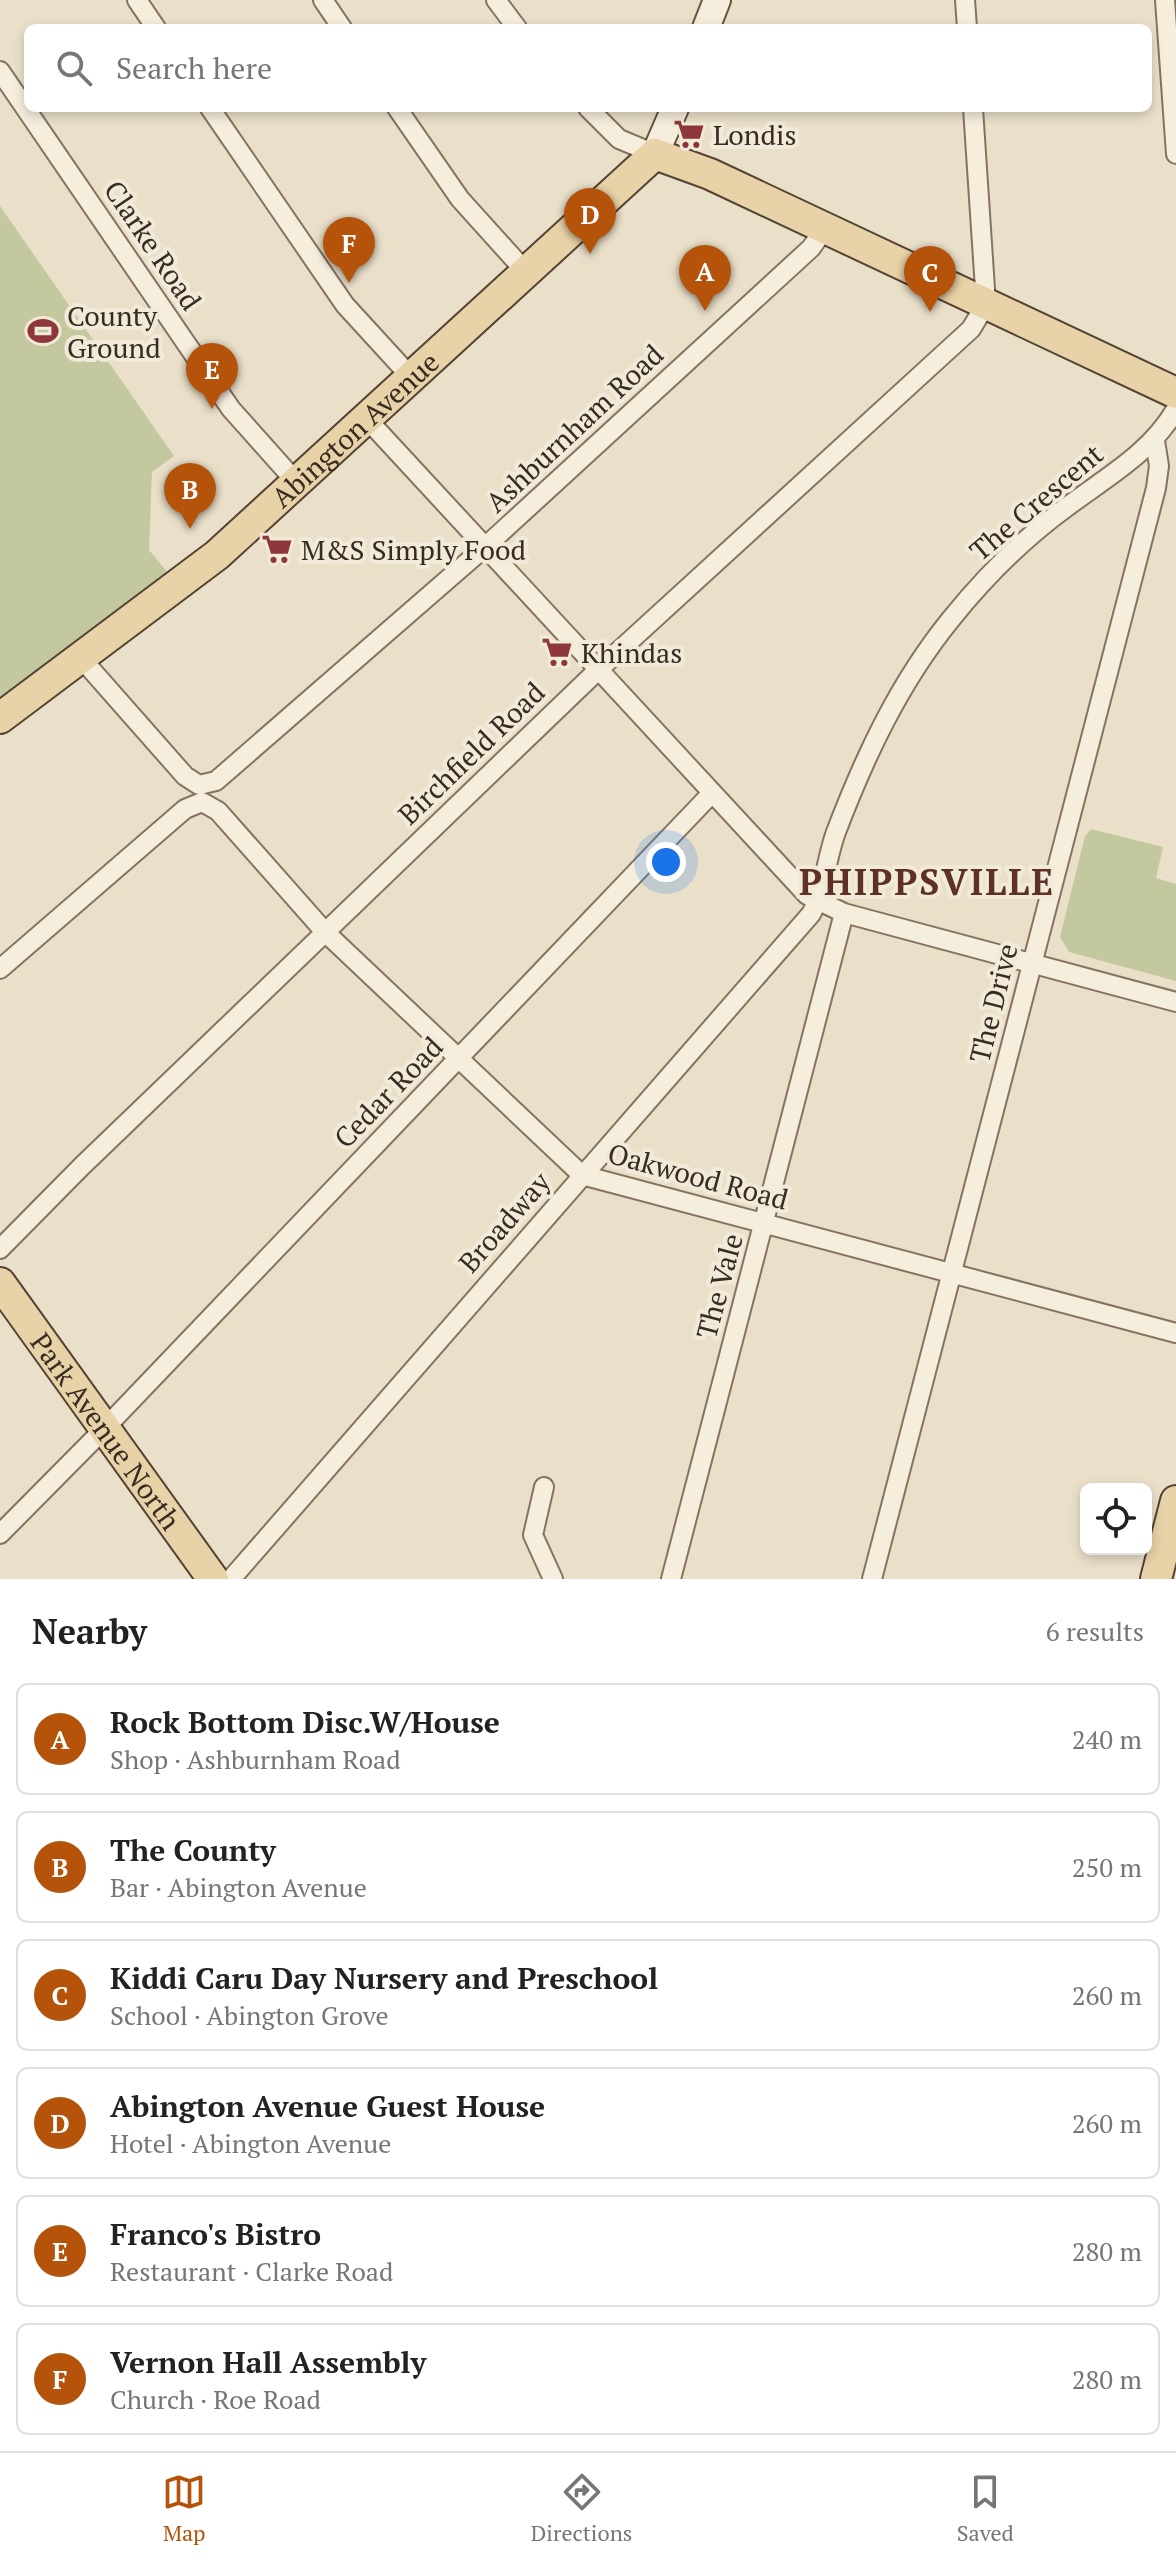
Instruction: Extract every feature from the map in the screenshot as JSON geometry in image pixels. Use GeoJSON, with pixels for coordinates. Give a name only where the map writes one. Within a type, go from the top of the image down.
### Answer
{"type":"FeatureCollection","features":[{"type":"Feature","properties":{"kind":"main road"},"geometry":{"type":"LineString","coordinates":[[708,24],[717,0]]}},
{"type":"Feature","properties":{"kind":"main road","name":"Abington Avenue"},"geometry":{"type":"LineString","coordinates":[[0,718],[217,555],[297,483],[655,154],[673,112]]}},
{"type":"Feature","properties":{"kind":"main road"},"geometry":{"type":"LineString","coordinates":[[655,154],[710,174],[1176,393]]}},
{"type":"Feature","properties":{"kind":"main road","name":"Park Avenue North"},"geometry":{"type":"LineString","coordinates":[[0,1283],[213,1579]]}},
{"type":"Feature","properties":{"kind":"main road"},"geometry":{"type":"LineString","coordinates":[[1156,1579],[1176,1501]]}},
{"type":"Feature","properties":{"kind":"street"},"geometry":{"type":"LineString","coordinates":[[137,0],[153,24]]}},
{"type":"Feature","properties":{"kind":"street"},"geometry":{"type":"LineString","coordinates":[[323,0],[339,24]]}},
{"type":"Feature","properties":{"kind":"street"},"geometry":{"type":"LineString","coordinates":[[496,0],[514,24]]}},
{"type":"Feature","properties":{"kind":"street"},"geometry":{"type":"LineString","coordinates":[[965,0],[967,24]]}},
{"type":"Feature","properties":{"kind":"street"},"geometry":{"type":"LineString","coordinates":[[1165,0],[1176,154]]}},
{"type":"Feature","properties":{"kind":"street","name":"Clarke Road"},"geometry":{"type":"LineString","coordinates":[[0,71],[24,106]]}},
{"type":"Feature","properties":{"kind":"street","name":"Clarke Road"},"geometry":{"type":"LineString","coordinates":[[28,112],[231,409],[297,483]]}},
{"type":"Feature","properties":{"kind":"street"},"geometry":{"type":"LineString","coordinates":[[213,112],[345,305],[410,376]]}},
{"type":"Feature","properties":{"kind":"street"},"geometry":{"type":"LineString","coordinates":[[400,112],[460,199],[525,271]]}},
{"type":"Feature","properties":{"kind":"street"},"geometry":{"type":"LineString","coordinates":[[592,112],[619,139],[655,154]]}},
{"type":"Feature","properties":{"kind":"street"},"geometry":{"type":"LineString","coordinates":[[973,112],[986,304]]}},
{"type":"Feature","properties":{"kind":"street","name":"Ashburnham Road"},"geometry":{"type":"LineString","coordinates":[[0,969],[485,547],[811,248],[825,228]]}},
{"type":"Feature","properties":{"kind":"street","name":"Birchfield Road"},"geometry":{"type":"LineString","coordinates":[[0,1249],[82,1166],[598,670],[971,329],[986,304]]}},
{"type":"Feature","properties":{"kind":"street","name":"The Crescent"},"geometry":{"type":"LineString","coordinates":[[818,902],[833,842],[853,788],[876,736],[923,656],[983,581],[1062,510],[1155,441],[1176,409]]}},
{"type":"Feature","properties":{"kind":"street"},"geometry":{"type":"LineString","coordinates":[[366,418],[799,887],[818,902],[844,913],[1176,1002]]}},
{"type":"Feature","properties":{"kind":"street","name":"The Drive"},"geometry":{"type":"LineString","coordinates":[[872,1579],[1156,488],[1159,466],[1155,441]]}},
{"type":"Feature","properties":{"kind":"street","name":"Oakwood Road"},"geometry":{"type":"LineString","coordinates":[[81,658],[185,776],[199,785],[218,811],[325,932],[582,1175],[1176,1333]]}},
{"type":"Feature","properties":{"kind":"street","name":"Cedar Road"},"geometry":{"type":"LineString","coordinates":[[0,1534],[712,793]]}},
{"type":"Feature","properties":{"kind":"street","name":"Broadway"},"geometry":{"type":"LineString","coordinates":[[231,1579],[811,914],[818,902]]}},
{"type":"Feature","properties":{"kind":"street","name":"The Vale"},"geometry":{"type":"LineString","coordinates":[[671,1579],[844,913]]}},
{"type":"Feature","properties":{"kind":"street"},"geometry":{"type":"LineString","coordinates":[[544,1487],[533,1535],[553,1579]]}},
{"type":"Feature","properties":{"kind":"green space","name":"County Ground"},"geometry":{"type":"Polygon","coordinates":[[[0,206],[174,456],[152,472],[149,550],[169,574],[0,697],[0,206]]]}},
{"type":"Feature","properties":{"kind":"green space"},"geometry":{"type":"Polygon","coordinates":[[[1091,829],[1163,847],[1156,878],[1176,884],[1176,981],[1069,952],[1060,937],[1085,836],[1091,829]]]}},
{"type":"Feature","properties":{"kind":"place","name":"Londis"},"geometry":{"type":"Point","coordinates":[689,134]}},
{"type":"Feature","properties":{"kind":"place","name":"Abington Avenue Guest House"},"geometry":{"type":"Point","coordinates":[590,254]}},
{"type":"Feature","properties":{"kind":"place","name":"Vernon Hall Assembly"},"geometry":{"type":"Point","coordinates":[349,283]}},
{"type":"Feature","properties":{"kind":"place","name":"Rock Bottom Disc.W/House"},"geometry":{"type":"Point","coordinates":[705,311]}},
{"type":"Feature","properties":{"kind":"place","name":"Kiddi Caru Day Nursery and Preschool"},"geometry":{"type":"Point","coordinates":[930,312]}},
{"type":"Feature","properties":{"kind":"place","name":"County Ground"},"geometry":{"type":"Point","coordinates":[43,331]}},
{"type":"Feature","properties":{"kind":"place","name":"Franco's Bistro"},"geometry":{"type":"Point","coordinates":[212,409]}},
{"type":"Feature","properties":{"kind":"place","name":"The County"},"geometry":{"type":"Point","coordinates":[190,529]}},
{"type":"Feature","properties":{"kind":"place","name":"M&S Simply Food"},"geometry":{"type":"Point","coordinates":[277,549]}},
{"type":"Feature","properties":{"kind":"place","name":"Khindas"},"geometry":{"type":"Point","coordinates":[557,652]}},
{"type":"Feature","properties":{"kind":"district","name":"PHIPPSVILLE"},"geometry":{"type":"Point","coordinates":[927,881]}}]}
